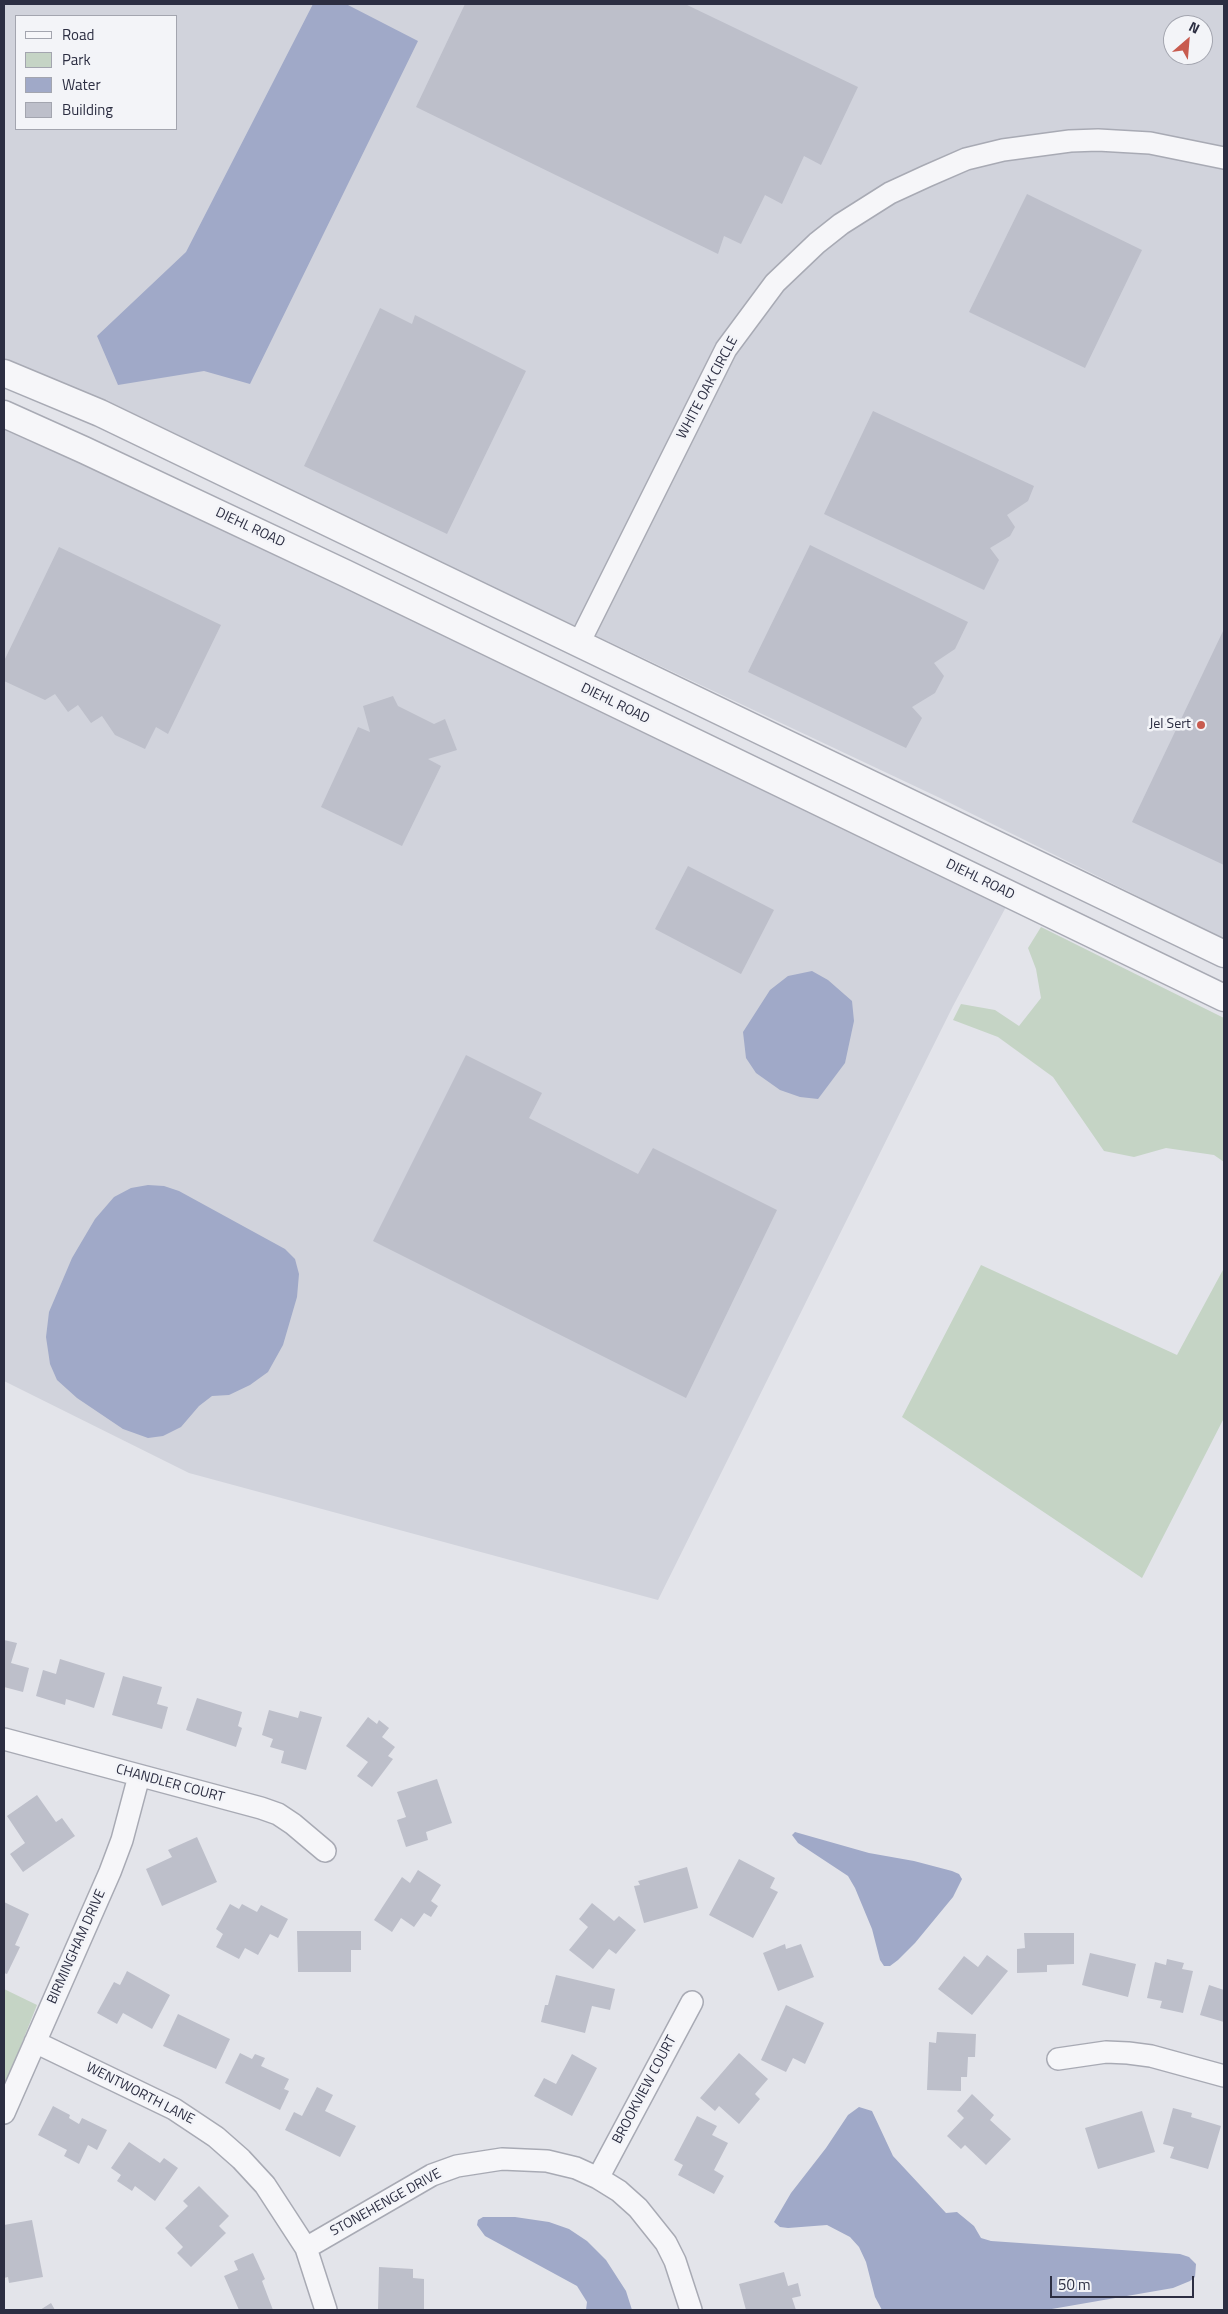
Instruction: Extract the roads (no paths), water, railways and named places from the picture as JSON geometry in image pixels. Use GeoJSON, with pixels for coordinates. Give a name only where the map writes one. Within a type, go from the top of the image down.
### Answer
{"type":"FeatureCollection","features":[{"type":"Feature","properties":{"kind":"street","name":"WHITE OAK CIRCLE"},"geometry":{"type":"LineString","coordinates":[[579,643],[726,349],[775,283],[817,243],[841,224],[890,193],[927,176],[966,160],[1003,150],[1070,141],[1098,140],[1150,142],[1224,158]]}},
{"type":"Feature","properties":{"kind":"street"},"geometry":{"type":"LineString","coordinates":[[4,373],[100,413],[1224,954]]}},
{"type":"Feature","properties":{"kind":"street","name":"DIEHL ROAD"},"geometry":{"type":"LineString","coordinates":[[4,414],[353,577],[1224,998]]}},
{"type":"Feature","properties":{"kind":"street","name":"CHANDLER COURT"},"geometry":{"type":"LineString","coordinates":[[4,1739],[278,1814],[325,1851]]}},
{"type":"Feature","properties":{"kind":"street","name":"BIRMINGHAM DRIVE"},"geometry":{"type":"LineString","coordinates":[[4,2113],[110,1872],[122,1840],[139,1776]]}},
{"type":"Feature","properties":{"kind":"street","name":"BROOKVIEW COURT"},"geometry":{"type":"LineString","coordinates":[[598,2178],[692,2002]]}},
{"type":"Feature","properties":{"kind":"street","name":"WENTWORTH LANE"},"geometry":{"type":"LineString","coordinates":[[35,2042],[174,2109],[216,2137],[241,2159],[265,2184],[306,2248],[326,2310]]}},
{"type":"Feature","properties":{"kind":"street"},"geometry":{"type":"LineString","coordinates":[[1058,2059],[1106,2052],[1128,2053],[1151,2056],[1224,2076]]}},
{"type":"Feature","properties":{"kind":"street","name":"STONEHENGE DRIVE"},"geometry":{"type":"LineString","coordinates":[[306,2248],[432,2175],[478,2161],[522,2158],[576,2168],[598,2178],[619,2191],[638,2208],[666,2243],[675,2261],[691,2310]]}},
{"type":"Feature","properties":{"kind":"water"},"geometry":{"type":"Polygon","coordinates":[[[313,4],[346,4],[418,41],[250,384],[204,371],[118,385],[97,336],[186,252],[313,4]]]}},
{"type":"Feature","properties":{"kind":"water"},"geometry":{"type":"Polygon","coordinates":[[[812,971],[828,980],[852,1001],[854,1021],[845,1063],[818,1099],[800,1097],[780,1090],[756,1073],[746,1058],[743,1032],[770,990],[788,976],[812,971]]]}},
{"type":"Feature","properties":{"kind":"water"},"geometry":{"type":"Polygon","coordinates":[[[148,1185],[164,1186],[179,1191],[285,1249],[295,1259],[299,1274],[297,1297],[283,1345],[268,1372],[250,1385],[229,1395],[212,1396],[199,1406],[181,1427],[163,1436],[148,1438],[123,1429],[77,1398],[57,1380],[50,1364],[46,1337],[49,1312],[72,1258],[95,1219],[114,1197],[131,1188],[148,1185]]]}},
{"type":"Feature","properties":{"kind":"water"},"geometry":{"type":"Polygon","coordinates":[[[795,1832],[869,1853],[914,1861],[952,1871],[959,1874],[962,1879],[953,1897],[915,1943],[890,1966],[884,1966],[880,1960],[872,1929],[848,1876],[798,1843],[792,1835],[795,1832]]]}},
{"type":"Feature","properties":{"kind":"water"},"geometry":{"type":"Polygon","coordinates":[[[859,2107],[872,2111],[893,2156],[946,2213],[957,2212],[974,2226],[981,2238],[991,2241],[1180,2254],[1189,2257],[1196,2264],[1195,2277],[1173,2288],[1046,2310],[882,2310],[875,2297],[866,2262],[859,2247],[850,2237],[827,2225],[788,2228],[780,2227],[774,2222],[791,2193],[826,2148],[848,2115],[859,2107]]]}},
{"type":"Feature","properties":{"kind":"water"},"geometry":{"type":"Polygon","coordinates":[[[483,2217],[515,2217],[549,2222],[569,2229],[587,2241],[606,2260],[626,2291],[632,2310],[586,2310],[587,2302],[577,2286],[485,2236],[477,2225],[478,2220],[483,2217]]]}},
{"type":"Feature","properties":{"kind":"place","name":"Jel Sert"},"geometry":{"type":"Point","coordinates":[1201,725]}}]}
